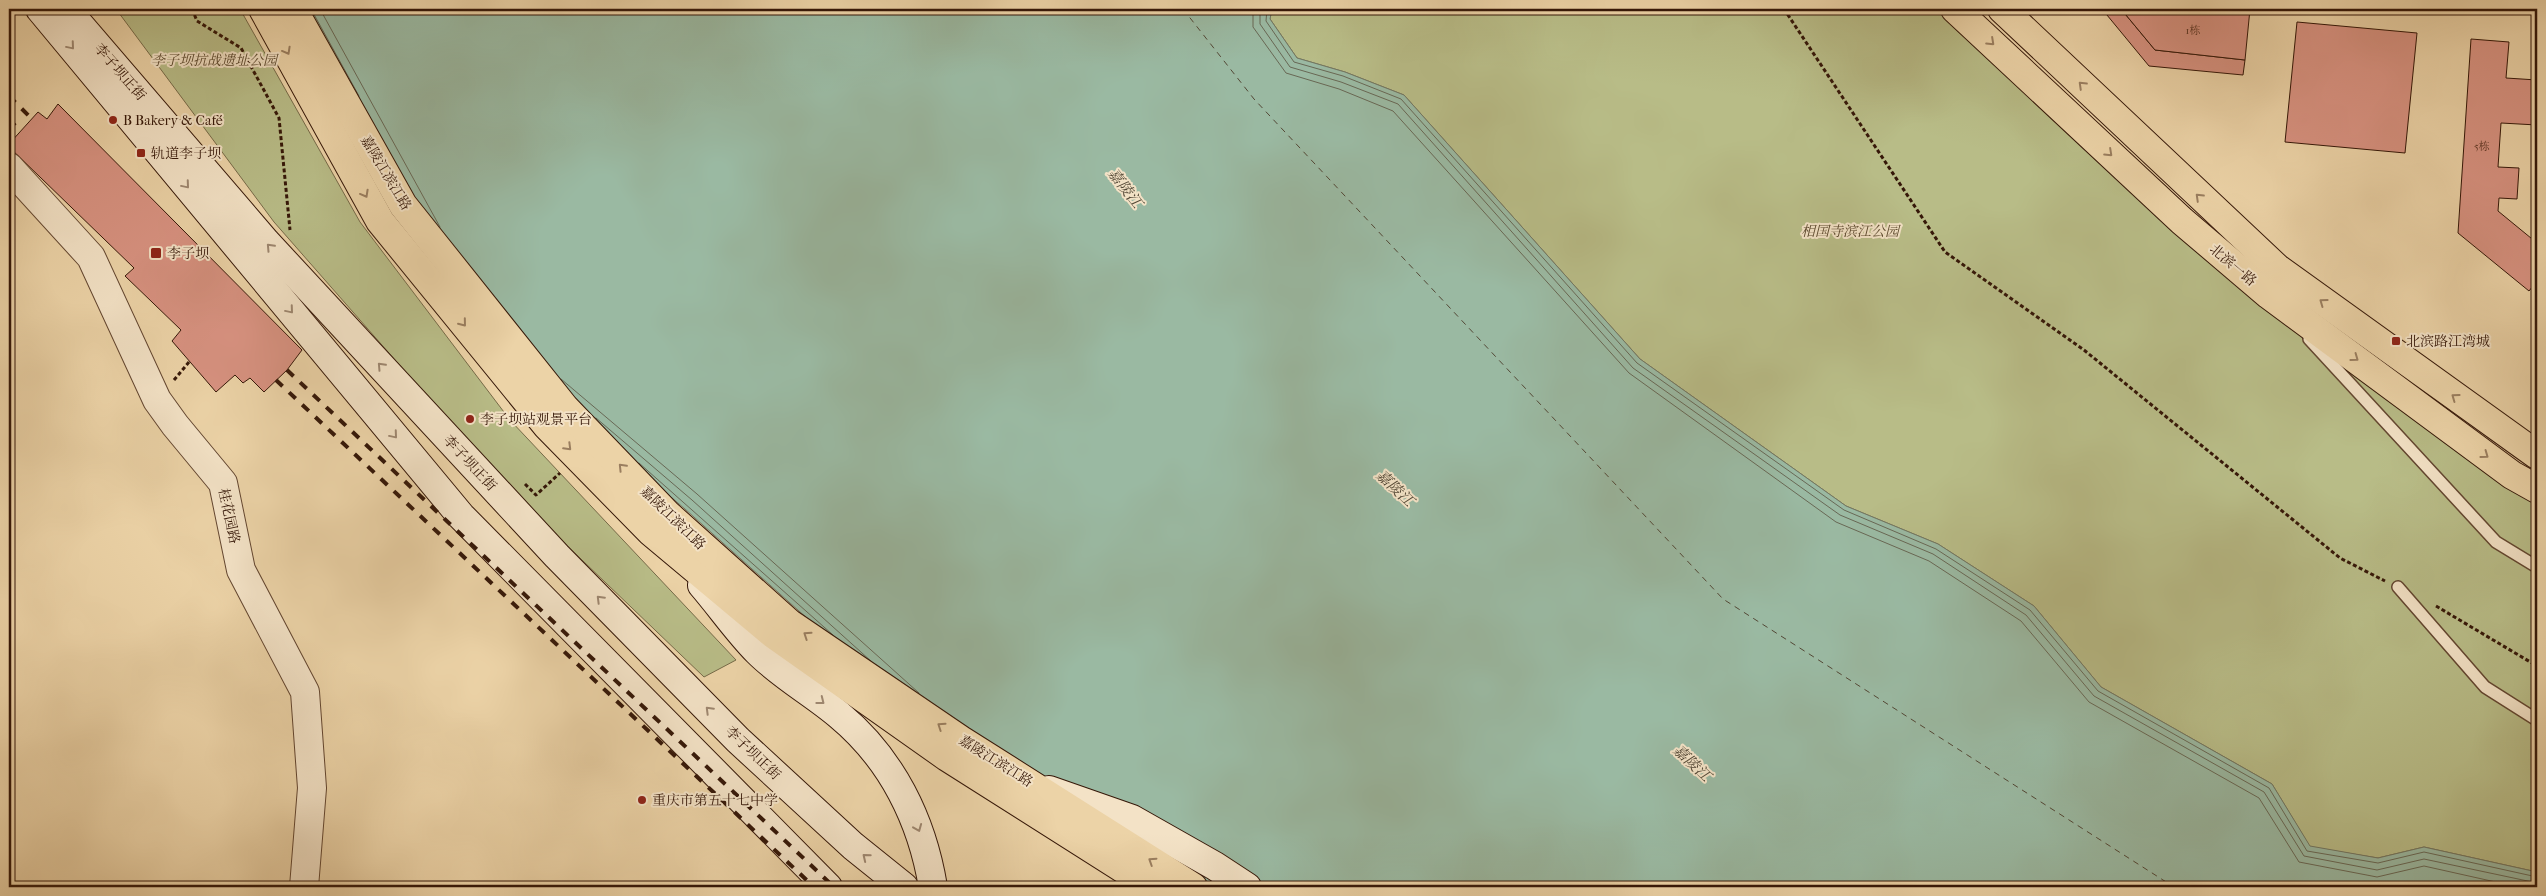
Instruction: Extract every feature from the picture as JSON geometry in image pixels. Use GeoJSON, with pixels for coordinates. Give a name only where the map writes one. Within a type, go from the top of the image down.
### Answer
{"type":"FeatureCollection","features":[{"type":"Feature","properties":{"kind":"main road","name":"李子坝正街"},"geometry":{"type":"LineString","coordinates":[[40,9],[461,516],[828,887]]}},
{"type":"Feature","properties":{"kind":"main road","name":"李子坝正街"},"geometry":{"type":"LineString","coordinates":[[66,9],[266,242],[557,556],[738,740],[853,846],[904,887]]}},
{"type":"Feature","properties":{"kind":"main road","name":"嘉陵江滨江路"},"geometry":{"type":"LineString","coordinates":[[263,9],[380,221],[547,426],[651,532],[773,634],[946,757],[1152,887]]}},
{"type":"Feature","properties":{"kind":"main road","name":"嘉陵江滨江路"},"geometry":{"type":"LineString","coordinates":[[293,9],[403,205],[565,408],[667,514],[789,623],[961,740],[1032,783],[1193,887]]}},
{"type":"Feature","properties":{"kind":"main road","name":"北滨一路"},"geometry":{"type":"LineString","coordinates":[[1956,9],[2182,221],[2269,295],[2512,475],[2537,489]]}},
{"type":"Feature","properties":{"kind":"main road","name":"北滨一路"},"geometry":{"type":"LineString","coordinates":[[2002,9],[2277,268],[2537,455]]}},
{"type":"Feature","properties":{"kind":"main road","name":"桂花园路"},"geometry":{"type":"LineString","coordinates":[[9,167],[91,257],[157,400],[224,483],[241,570],[305,692],[312,788],[304,887]]}},
{"type":"Feature","properties":{"kind":"main road"},"geometry":{"type":"LineString","coordinates":[[651,532],[725,611],[758,652],[840,715],[879,754],[907,802],[922,839],[933,887]]}},
{"type":"Feature","properties":{"kind":"main road"},"geometry":{"type":"LineString","coordinates":[[1032,783],[1132,819],[1216,866],[1247,887]]}},
{"type":"Feature","properties":{"kind":"lane"},"geometry":{"type":"LineString","coordinates":[[2269,295],[2496,542],[2537,567]]}},
{"type":"Feature","properties":{"kind":"lane"},"geometry":{"type":"LineString","coordinates":[[2398,587],[2485,687],[2537,720]]}},
{"type":"Feature","properties":{"kind":"path"},"geometry":{"type":"LineString","coordinates":[[192,9],[197,21],[241,48],[278,118],[290,230]]}},
{"type":"Feature","properties":{"kind":"path"},"geometry":{"type":"LineString","coordinates":[[1784,9],[1945,252],[2084,350],[2340,558],[2398,587]]}},
{"type":"Feature","properties":{"kind":"path"},"geometry":{"type":"LineString","coordinates":[[524,483],[536,495],[577,457]]}},
{"type":"Feature","properties":{"kind":"path"},"geometry":{"type":"LineString","coordinates":[[2433,604],[2537,666]]}},
{"type":"Feature","properties":{"kind":"green space","name":"李子坝抗战遗址公园"},"geometry":{"type":"Polygon","coordinates":[[[116,9],[240,9],[360,222],[510,420],[736,660],[704,677],[510,491],[274,222],[116,9]]]}},
{"type":"Feature","properties":{"kind":"green space","name":"相国寺滨江公园"},"geometry":{"type":"Polygon","coordinates":[[[1272,9],[1938,9],[1952,26],[2264,306],[2504,483],[2537,503],[2537,872],[2424,847],[2378,858],[2310,847],[2272,784],[2101,687],[2034,606],[1938,544],[1846,506],[1640,359],[1404,95],[1345,72],[1297,58],[1270,19],[1272,9]]]}},
{"type":"Feature","properties":{"kind":"water","name":"嘉陵江"},"geometry":{"type":"Polygon","coordinates":[[[298,9],[1272,9],[1270,19],[1297,58],[1345,72],[1404,95],[1640,359],[1846,506],[1938,544],[2034,606],[2101,687],[2272,784],[2310,846],[2378,858],[2424,847],[2537,872],[2537,887],[1168,887],[1055,840],[685,509],[476,331],[298,9]]]}},
{"type":"Feature","properties":{"kind":"building"},"geometry":{"type":"Polygon","coordinates":[[[2102,9],[2121,9],[2155,50],[2245,60],[2243,75],[2149,66],[2102,9]]]}},
{"type":"Feature","properties":{"kind":"building"},"geometry":{"type":"Polygon","coordinates":[[[2121,9],[2250,9],[2245,60],[2155,50],[2121,9]]]}},
{"type":"Feature","properties":{"kind":"building"},"geometry":{"type":"Polygon","coordinates":[[[2297,22],[2417,33],[2405,153],[2285,142],[2297,22]]]}},
{"type":"Feature","properties":{"kind":"building"},"geometry":{"type":"Polygon","coordinates":[[[2471,39],[2509,42],[2506,78],[2537,80],[2537,125],[2501,123],[2498,167],[2519,168],[2517,199],[2499,198],[2498,211],[2537,243],[2537,281],[2529,291],[2458,233],[2471,39]]]}},
{"type":"Feature","properties":{"kind":"building"},"geometry":{"type":"Polygon","coordinates":[[[58,104],[302,350],[287,370],[264,392],[250,378],[243,383],[235,375],[216,392],[172,341],[181,330],[125,276],[134,268],[9,147],[9,144],[38,112],[47,119],[58,104]]]}},
{"type":"Feature","properties":{"kind":"ferry route"},"geometry":{"type":"LineString","coordinates":[[1183,9],[1254,99],[1723,599],[2174,887]]}},
{"type":"Feature","properties":{"kind":"railway"},"geometry":{"type":"LineString","coordinates":[[9,96],[33,120]]}},
{"type":"Feature","properties":{"kind":"railway"},"geometry":{"type":"LineString","coordinates":[[9,119],[20,131]]}},
{"type":"Feature","properties":{"kind":"railway"},"geometry":{"type":"LineString","coordinates":[[287,370],[834,887]]}},
{"type":"Feature","properties":{"kind":"railway"},"geometry":{"type":"LineString","coordinates":[[276,380],[814,887]]}},
{"type":"Feature","properties":{"kind":"place","name":"B Bakery & Café"},"geometry":{"type":"Point","coordinates":[113,120]}},
{"type":"Feature","properties":{"kind":"place","name":"轨道李子坝"},"geometry":{"type":"Point","coordinates":[141,153]}},
{"type":"Feature","properties":{"kind":"place","name":"李子坝"},"geometry":{"type":"Point","coordinates":[156,253]}},
{"type":"Feature","properties":{"kind":"place","name":"北滨路江湾城"},"geometry":{"type":"Point","coordinates":[2396,341]}},
{"type":"Feature","properties":{"kind":"place","name":"李子坝站观景平台"},"geometry":{"type":"Point","coordinates":[470,419]}},
{"type":"Feature","properties":{"kind":"place","name":"重庆市第五十七中学"},"geometry":{"type":"Point","coordinates":[642,800]}}]}
